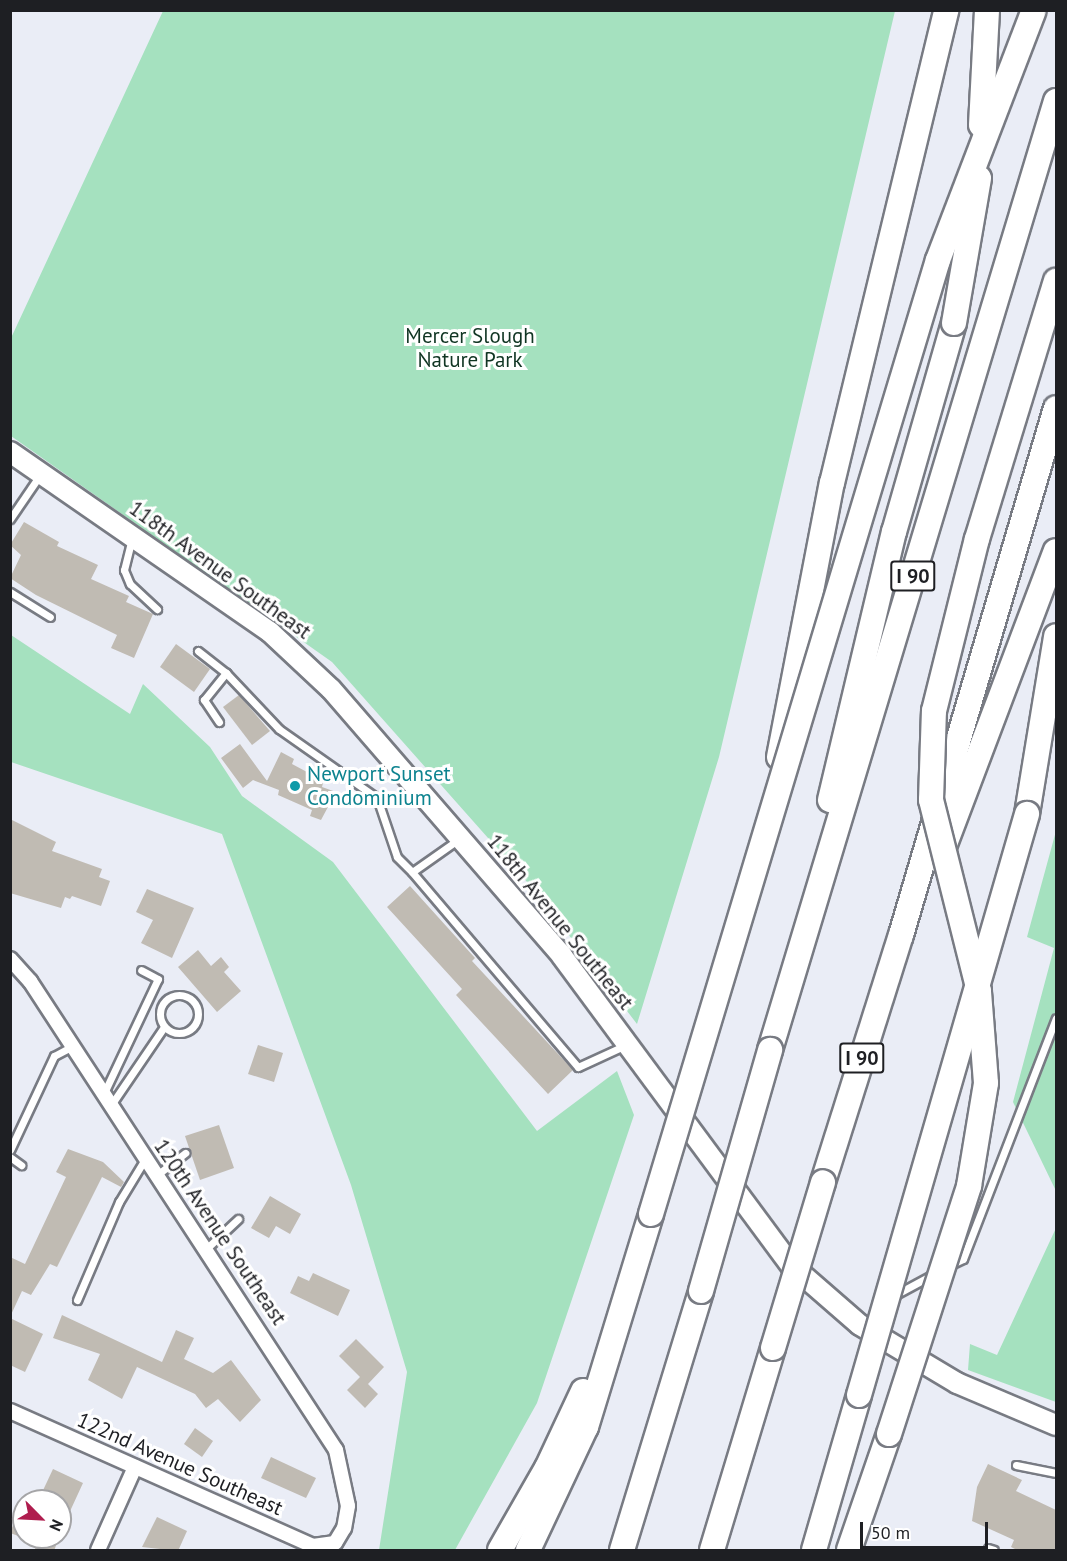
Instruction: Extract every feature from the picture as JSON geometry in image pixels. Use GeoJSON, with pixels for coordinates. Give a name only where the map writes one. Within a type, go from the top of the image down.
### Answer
{"type":"FeatureCollection","features":[{"type":"Feature","properties":{"kind":"highway"},"geometry":{"type":"LineString","coordinates":[[749,896],[832,483],[946,10]]}},
{"type":"Feature","properties":{"kind":"highway"},"geometry":{"type":"LineString","coordinates":[[770,1050],[894,532],[966,272],[980,172],[987,10]]}},
{"type":"Feature","properties":{"kind":"highway"},"geometry":{"type":"LineString","coordinates":[[528,1551],[586,1427],[749,896],[938,261],[1033,11]]}},
{"type":"Feature","properties":{"kind":"highway","name":"I 90"},"geometry":{"type":"LineString","coordinates":[[622,1551],[669,1401],[770,1050],[1056,101]]}},
{"type":"Feature","properties":{"kind":"highway"},"geometry":{"type":"LineString","coordinates":[[849,1551],[969,1186],[986,1083],[979,991],[938,839],[931,800],[934,711],[977,539],[1056,281]]}},
{"type":"Feature","properties":{"kind":"highway","name":"I 90"},"geometry":{"type":"LineString","coordinates":[[712,1551],[901,935],[1056,408]]}},
{"type":"Feature","properties":{"kind":"highway"},"geometry":{"type":"LineString","coordinates":[[901,935],[930,882],[1056,551]]}},
{"type":"Feature","properties":{"kind":"highway"},"geometry":{"type":"LineString","coordinates":[[1027,814],[1056,636]]}},
{"type":"Feature","properties":{"kind":"highway"},"geometry":{"type":"LineString","coordinates":[[814,1551],[1056,720]]}},
{"type":"Feature","properties":{"kind":"highway"},"geometry":{"type":"LineString","coordinates":[[500,1551],[574,1412],[632,1279]]}},
{"type":"Feature","properties":{"kind":"highway"},"geometry":{"type":"LineString","coordinates":[[612,1551],[669,1401]]}},
{"type":"Feature","properties":{"kind":"highway"},"geometry":{"type":"LineString","coordinates":[[830,1551],[848,1436]]}},
{"type":"Feature","properties":{"kind":"street","name":"118th Avenue Southeast"},"geometry":{"type":"LineString","coordinates":[[10,452],[270,632],[304,662],[461,838],[562,956],[791,1265],[860,1325],[957,1383],[1056,1425]]}},
{"type":"Feature","properties":{"kind":"street","name":"120th Avenue Southeast"},"geometry":{"type":"LineString","coordinates":[[10,959],[73,1046],[336,1450],[348,1506],[338,1547]]}},
{"type":"Feature","properties":{"kind":"street","name":"122nd Avenue Southeast"},"geometry":{"type":"LineString","coordinates":[[10,1411],[313,1546],[338,1547]]}},
{"type":"Feature","properties":{"kind":"street"},"geometry":{"type":"LineString","coordinates":[[98,1551],[135,1467]]}},
{"type":"Feature","properties":{"kind":"lane"},"geometry":{"type":"LineString","coordinates":[[10,519],[41,472]]}},
{"type":"Feature","properties":{"kind":"lane"},"geometry":{"type":"LineString","coordinates":[[133,536],[124,570],[130,584],[157,609]]}},
{"type":"Feature","properties":{"kind":"lane"},"geometry":{"type":"LineString","coordinates":[[10,592],[50,617]]}},
{"type":"Feature","properties":{"kind":"lane"},"geometry":{"type":"LineString","coordinates":[[198,651],[226,673],[279,729],[377,798],[398,857],[578,1067],[627,1045]]}},
{"type":"Feature","properties":{"kind":"lane"},"geometry":{"type":"LineString","coordinates":[[219,723],[204,700],[226,673]]}},
{"type":"Feature","properties":{"kind":"lane"},"geometry":{"type":"LineString","coordinates":[[412,872],[461,838]]}},
{"type":"Feature","properties":{"kind":"lane"},"geometry":{"type":"LineString","coordinates":[[108,1099],[159,979],[141,970]]}},
{"type":"Feature","properties":{"kind":"lane"},"geometry":{"type":"LineString","coordinates":[[181,995],[192,999],[199,1016],[194,1028],[176,1034],[164,1027],[160,1015],[164,1002],[181,995]]}},
{"type":"Feature","properties":{"kind":"lane"},"geometry":{"type":"LineString","coordinates":[[874,1306],[963,1258],[1056,1018]]}},
{"type":"Feature","properties":{"kind":"lane"},"geometry":{"type":"LineString","coordinates":[[108,1099],[164,1027]]}},
{"type":"Feature","properties":{"kind":"lane"},"geometry":{"type":"LineString","coordinates":[[10,1150],[54,1056],[73,1046]]}},
{"type":"Feature","properties":{"kind":"lane"},"geometry":{"type":"LineString","coordinates":[[157,1175],[185,1153]]}},
{"type":"Feature","properties":{"kind":"lane"},"geometry":{"type":"LineString","coordinates":[[10,1157],[21,1165]]}},
{"type":"Feature","properties":{"kind":"lane"},"geometry":{"type":"LineString","coordinates":[[77,1300],[119,1202],[145,1159]]}},
{"type":"Feature","properties":{"kind":"lane"},"geometry":{"type":"LineString","coordinates":[[206,1249],[238,1219]]}},
{"type":"Feature","properties":{"kind":"lane"},"geometry":{"type":"LineString","coordinates":[[1016,1465],[1056,1473]]}},
{"type":"Feature","properties":{"kind":"green space","name":"Mercer Slough Nature Park"},"geometry":{"type":"Polygon","coordinates":[[[163,11],[895,11],[719,757],[637,1024],[535,891],[332,662],[11,436],[11,338],[163,11]]]}},
{"type":"Feature","properties":{"kind":"green space"},"geometry":{"type":"Polygon","coordinates":[[[11,635],[130,714],[143,684],[210,747],[242,796],[333,862],[537,1131],[617,1071],[634,1115],[537,1403],[455,1550],[379,1550],[407,1372],[351,1185],[222,834],[11,762],[11,635]]]}},
{"type":"Feature","properties":{"kind":"green space"},"geometry":{"type":"Polygon","coordinates":[[[1056,831],[1056,1191],[1013,1102],[1054,948],[1027,937],[1056,831]]]}},
{"type":"Feature","properties":{"kind":"green space"},"geometry":{"type":"Polygon","coordinates":[[[1056,1228],[1056,1402],[968,1370],[970,1344],[997,1355],[1056,1228]]]}},
{"type":"Feature","properties":{"kind":"building"},"geometry":{"type":"Polygon","coordinates":[[[24,522],[59,542],[57,546],[98,565],[91,579],[129,596],[126,602],[153,614],[134,658],[111,648],[117,635],[36,595],[10,578],[21,555],[10,545],[24,522]]]}},
{"type":"Feature","properties":{"kind":"building"},"geometry":{"type":"Polygon","coordinates":[[[176,644],[210,669],[194,692],[160,667],[176,644]]]}},
{"type":"Feature","properties":{"kind":"building"},"geometry":{"type":"Polygon","coordinates":[[[239,695],[270,731],[252,745],[223,707],[239,695]]]}},
{"type":"Feature","properties":{"kind":"building","name":"Newport Sunset Condominium"},"geometry":{"type":"Polygon","coordinates":[[[240,744],[267,781],[281,752],[294,759],[292,764],[323,783],[322,787],[336,792],[321,820],[310,816],[312,810],[278,795],[279,790],[253,780],[243,788],[221,758],[240,744]]]}},
{"type":"Feature","properties":{"kind":"building"},"geometry":{"type":"Polygon","coordinates":[[[10,819],[56,842],[52,851],[102,869],[99,877],[110,881],[101,906],[72,896],[70,899],[65,897],[61,908],[10,893],[10,819]]]}},
{"type":"Feature","properties":{"kind":"building"},"geometry":{"type":"Polygon","coordinates":[[[410,886],[475,958],[472,961],[573,1070],[548,1094],[456,995],[462,989],[387,907],[410,886]]]}},
{"type":"Feature","properties":{"kind":"building"},"geometry":{"type":"Polygon","coordinates":[[[147,889],[194,908],[172,958],[141,943],[153,920],[136,912],[147,889]]]}},
{"type":"Feature","properties":{"kind":"building"},"geometry":{"type":"Polygon","coordinates":[[[198,950],[211,966],[221,957],[229,967],[224,972],[241,991],[217,1012],[178,967],[198,950]]]}},
{"type":"Feature","properties":{"kind":"building"},"geometry":{"type":"Polygon","coordinates":[[[258,1045],[283,1053],[274,1082],[248,1074],[258,1045]]]}},
{"type":"Feature","properties":{"kind":"building"},"geometry":{"type":"Polygon","coordinates":[[[219,1125],[234,1168],[200,1180],[185,1136],[219,1125]]]}},
{"type":"Feature","properties":{"kind":"building"},"geometry":{"type":"Polygon","coordinates":[[[68,1149],[103,1162],[124,1182],[121,1187],[102,1177],[57,1267],[50,1264],[31,1295],[22,1291],[10,1317],[10,1257],[25,1264],[66,1177],[56,1172],[68,1149]]]}},
{"type":"Feature","properties":{"kind":"building"},"geometry":{"type":"Polygon","coordinates":[[[270,1196],[301,1214],[290,1234],[276,1226],[269,1238],[251,1228],[270,1196]]]}},
{"type":"Feature","properties":{"kind":"building"},"geometry":{"type":"Polygon","coordinates":[[[313,1273],[350,1290],[338,1316],[290,1293],[298,1276],[309,1281],[313,1273]]]}},
{"type":"Feature","properties":{"kind":"building"},"geometry":{"type":"Polygon","coordinates":[[[62,1315],[162,1362],[176,1330],[194,1338],[184,1359],[213,1373],[231,1360],[261,1400],[240,1422],[218,1399],[206,1408],[195,1394],[137,1367],[122,1399],[88,1380],[100,1354],[53,1338],[62,1315]]]}},
{"type":"Feature","properties":{"kind":"building"},"geometry":{"type":"Polygon","coordinates":[[[10,1318],[43,1334],[25,1372],[10,1365],[10,1318]]]}},
{"type":"Feature","properties":{"kind":"building"},"geometry":{"type":"Polygon","coordinates":[[[356,1339],[384,1367],[368,1384],[378,1394],[365,1408],[347,1390],[360,1377],[339,1356],[356,1339]]]}},
{"type":"Feature","properties":{"kind":"building"},"geometry":{"type":"Polygon","coordinates":[[[195,1428],[213,1441],[202,1457],[184,1444],[195,1428]]]}},
{"type":"Feature","properties":{"kind":"building"},"geometry":{"type":"Polygon","coordinates":[[[271,1457],[316,1478],[306,1498],[261,1478],[271,1457]]]}},
{"type":"Feature","properties":{"kind":"building"},"geometry":{"type":"Polygon","coordinates":[[[988,1464],[1022,1480],[1016,1491],[1056,1510],[1056,1551],[1019,1551],[1011,1547],[1014,1540],[972,1521],[977,1487],[988,1464]]]}},
{"type":"Feature","properties":{"kind":"building"},"geometry":{"type":"Polygon","coordinates":[[[53,1469],[83,1483],[72,1507],[72,1489],[44,1489],[53,1469]]]}},
{"type":"Feature","properties":{"kind":"building"},"geometry":{"type":"Polygon","coordinates":[[[157,1517],[187,1531],[178,1551],[142,1547],[157,1517]]]}},
{"type":"Feature","properties":{"kind":"building"},"geometry":{"type":"Polygon","coordinates":[[[35,1549],[55,1549],[54,1551],[34,1551],[35,1549]]]}},
{"type":"Feature","properties":{"kind":"place","name":"Newport Sunset Condominium"},"geometry":{"type":"Point","coordinates":[295,786]}}]}
